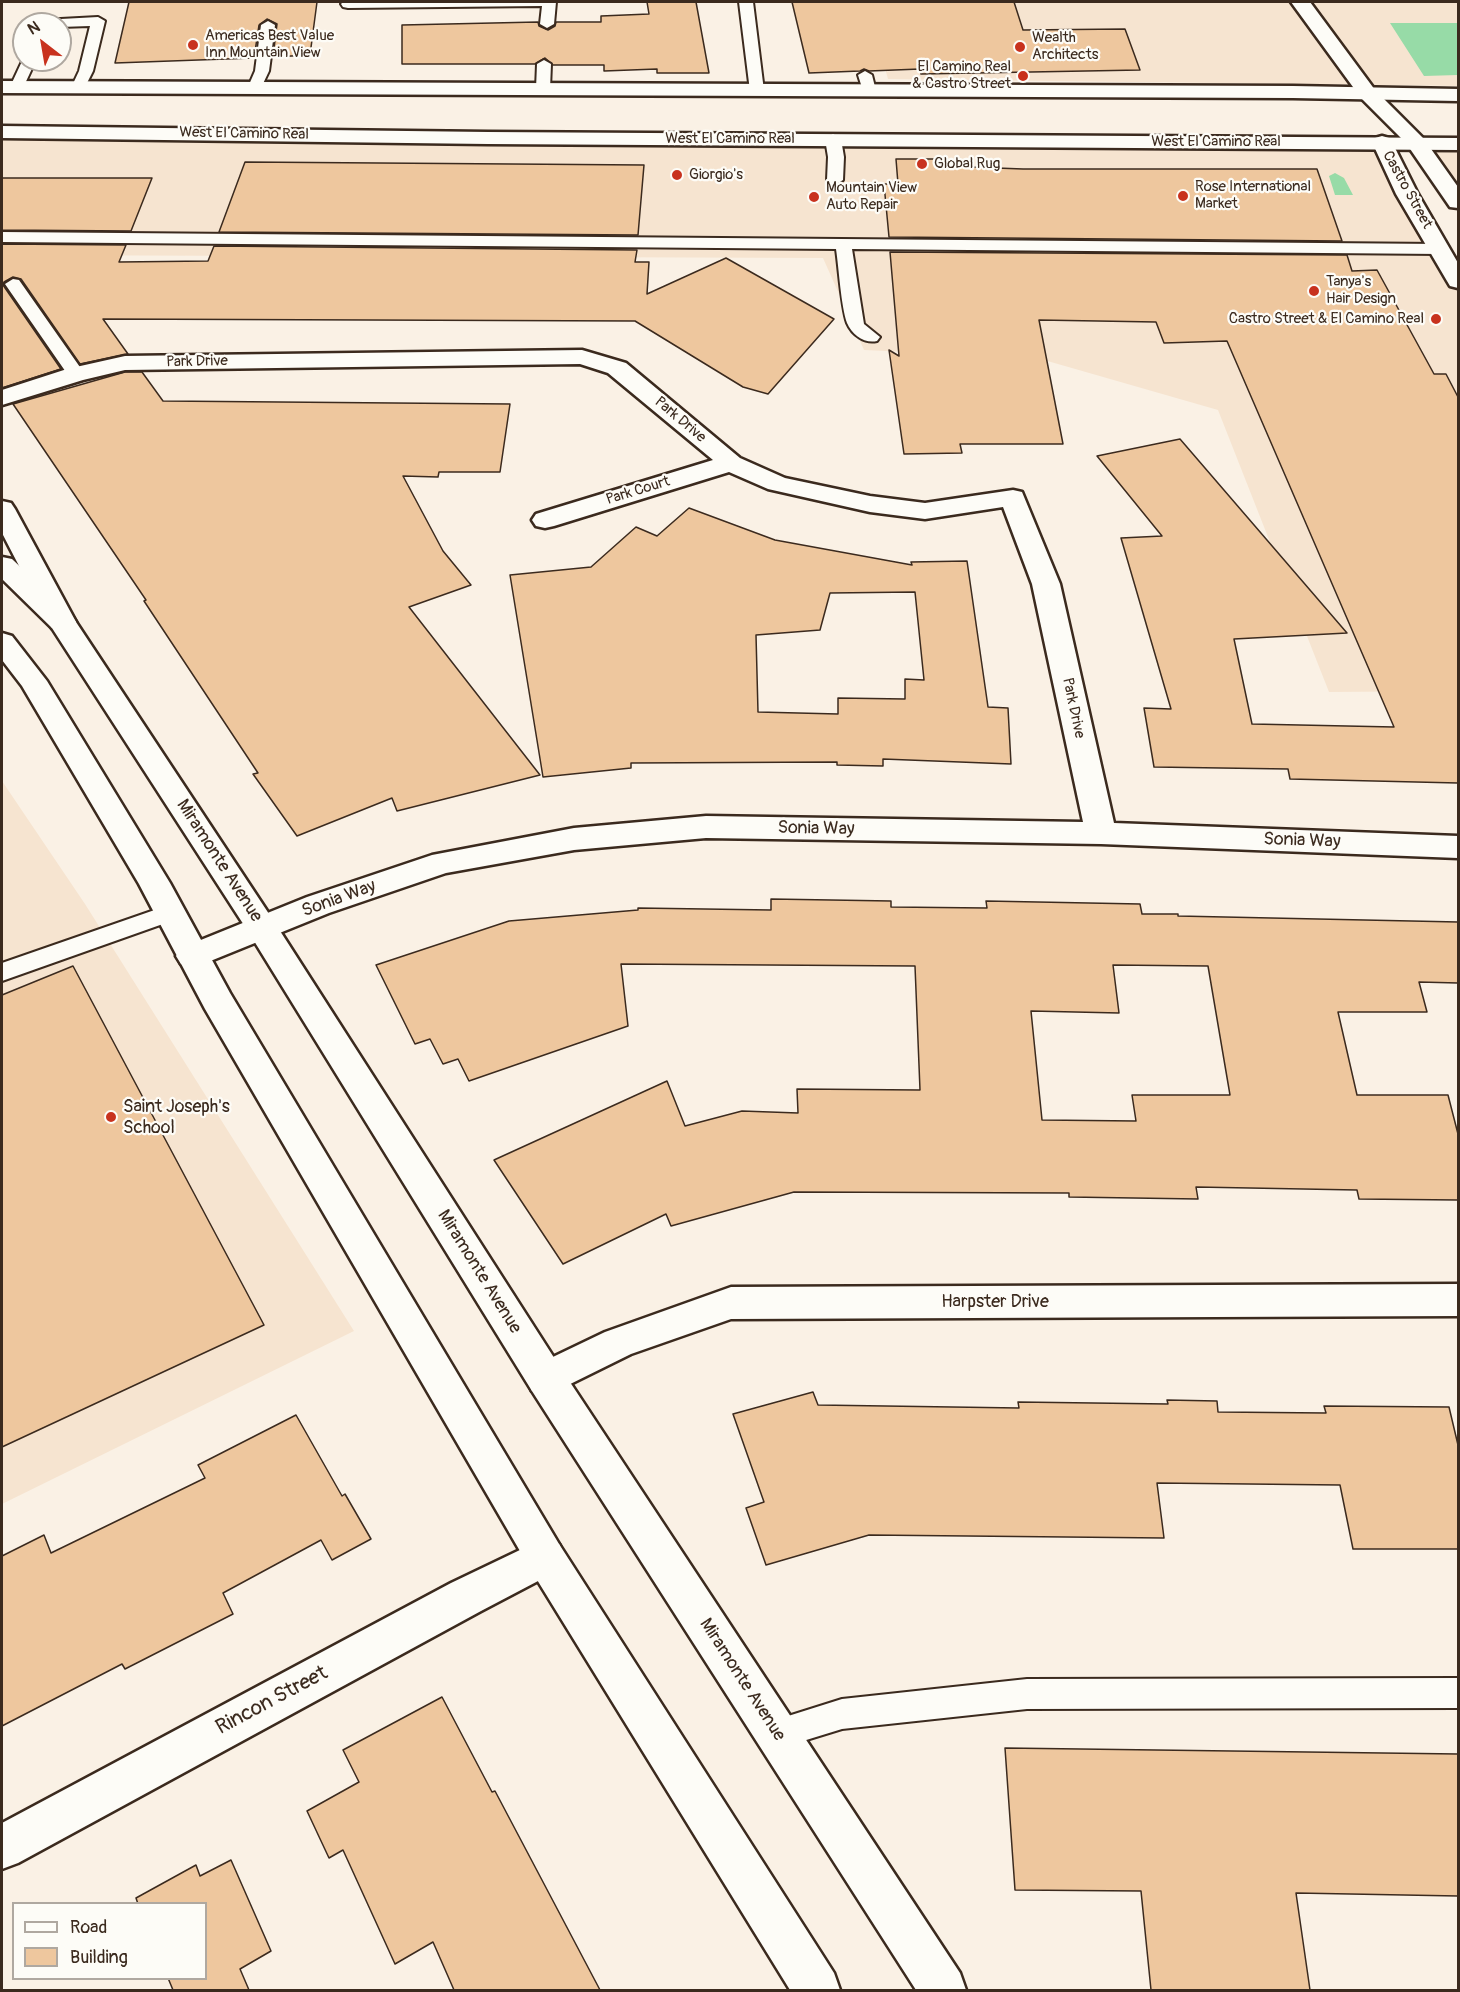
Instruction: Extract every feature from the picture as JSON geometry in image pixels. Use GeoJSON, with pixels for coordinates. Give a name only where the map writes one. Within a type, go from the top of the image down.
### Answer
{"type":"FeatureCollection","features":[{"type":"Feature","properties":{"kind":"main road","name":"Castro Street"},"geometry":{"type":"LineString","coordinates":[[1301,2],[1368,94],[1417,143],[1458,202]]}},
{"type":"Feature","properties":{"kind":"main road"},"geometry":{"type":"LineString","coordinates":[[9,87],[757,91],[867,83],[1458,95]]}},
{"type":"Feature","properties":{"kind":"main road","name":"Castro Street"},"geometry":{"type":"LineString","coordinates":[[1368,94],[1382,142],[1402,185],[1458,281]]}},
{"type":"Feature","properties":{"kind":"main road","name":"West El Camino Real"},"geometry":{"type":"LineString","coordinates":[[2,132],[1458,144]]}},
{"type":"Feature","properties":{"kind":"main road","name":"Park Drive"},"geometry":{"type":"LineString","coordinates":[[2,398],[76,374],[125,363],[582,357],[617,368],[731,463],[777,484],[892,507],[925,511],[1013,498],[1046,584],[1101,833]]}},
{"type":"Feature","properties":{"kind":"main road","name":"Park Court"},"geometry":{"type":"LineString","coordinates":[[545,520],[731,463]]}},
{"type":"Feature","properties":{"kind":"main road"},"geometry":{"type":"LineString","coordinates":[[2,509],[62,622]]}},
{"type":"Feature","properties":{"kind":"main road","name":"Miramonte Avenue"},"geometry":{"type":"LineString","coordinates":[[2,565],[62,622],[262,928],[546,1379],[943,1990]]}},
{"type":"Feature","properties":{"kind":"main road"},"geometry":{"type":"LineString","coordinates":[[2,642],[33,681],[154,883],[192,956],[545,1557],[817,1990]]}},
{"type":"Feature","properties":{"kind":"main road","name":"Sonia Way"},"geometry":{"type":"LineString","coordinates":[[192,956],[318,905],[443,863],[574,839],[706,827],[1101,833],[1458,847]]}},
{"type":"Feature","properties":{"kind":"main road","name":"Harpster Drive"},"geometry":{"type":"LineString","coordinates":[[546,1379],[618,1344],[731,1303],[1458,1300]]}},
{"type":"Feature","properties":{"kind":"main road","name":"Rincon Street"},"geometry":{"type":"LineString","coordinates":[[2,1847],[545,1557]]}},
{"type":"Feature","properties":{"kind":"lane"},"geometry":{"type":"LineString","coordinates":[[348,4],[549,2],[547,24]]}},
{"type":"Feature","properties":{"kind":"lane"},"geometry":{"type":"LineString","coordinates":[[746,2],[757,91]]}},
{"type":"Feature","properties":{"kind":"lane"},"geometry":{"type":"LineString","coordinates":[[72,22],[98,21],[86,71],[78,88]]}},
{"type":"Feature","properties":{"kind":"lane"},"geometry":{"type":"LineString","coordinates":[[255,87],[262,72],[268,25]]}},
{"type":"Feature","properties":{"kind":"lane"},"geometry":{"type":"LineString","coordinates":[[543,89],[544,64]]}},
{"type":"Feature","properties":{"kind":"lane"},"geometry":{"type":"LineString","coordinates":[[9,87],[20,72]]}},
{"type":"Feature","properties":{"kind":"lane"},"geometry":{"type":"LineString","coordinates":[[834,139],[835,180]]}},
{"type":"Feature","properties":{"kind":"lane"},"geometry":{"type":"LineString","coordinates":[[2,237],[1441,249]]}},
{"type":"Feature","properties":{"kind":"lane"},"geometry":{"type":"LineString","coordinates":[[843,244],[856,324],[862,332],[871,337]]}},
{"type":"Feature","properties":{"kind":"lane"},"geometry":{"type":"LineString","coordinates":[[14,284],[64,361],[76,374]]}},
{"type":"Feature","properties":{"kind":"lane"},"geometry":{"type":"LineString","coordinates":[[2,972],[169,913]]}},
{"type":"Feature","properties":{"kind":"lane"},"geometry":{"type":"LineString","coordinates":[[777,1734],[842,1714],[1027,1694],[1458,1693]]}},
{"type":"Feature","properties":{"kind":"shaded area"},"geometry":{"type":"Polygon","coordinates":[[[867,2],[1458,2],[1458,86],[888,79],[867,2]]]}},
{"type":"Feature","properties":{"kind":"shaded area"},"geometry":{"type":"Polygon","coordinates":[[[2,135],[1382,142],[1458,281],[1458,691],[1329,692],[1218,410],[1037,358],[864,350],[823,258],[2,255],[2,135]]]}},
{"type":"Feature","properties":{"kind":"shaded area"},"geometry":{"type":"Polygon","coordinates":[[[1417,143],[1458,144],[1458,202],[1440,176],[1417,143]]]}},
{"type":"Feature","properties":{"kind":"shaded area","name":"Saint Joseph's School"},"geometry":{"type":"Polygon","coordinates":[[[2,781],[85,904],[354,1331],[2,1504],[2,781]]]}},
{"type":"Feature","properties":{"kind":"green space"},"geometry":{"type":"Polygon","coordinates":[[[1390,23],[1458,23],[1458,75],[1424,76],[1390,23]]]}},
{"type":"Feature","properties":{"kind":"green space"},"geometry":{"type":"Polygon","coordinates":[[[1335,173],[1344,178],[1353,195],[1335,195],[1329,176],[1335,173]]]}},
{"type":"Feature","properties":{"kind":"building"},"geometry":{"type":"Polygon","coordinates":[[[129,2],[317,2],[310,55],[273,57],[277,24],[267,19],[259,25],[254,58],[115,63],[129,2]]]}},
{"type":"Feature","properties":{"kind":"building"},"geometry":{"type":"Polygon","coordinates":[[[647,2],[696,2],[709,73],[657,73],[657,69],[604,71],[604,65],[553,65],[545,58],[535,64],[402,64],[402,25],[538,22],[539,26],[548,30],[555,26],[556,22],[601,22],[601,16],[649,14],[647,2]]]}},
{"type":"Feature","properties":{"kind":"building"},"geometry":{"type":"Polygon","coordinates":[[[792,2],[1014,2],[1023,30],[1125,29],[1140,70],[921,74],[920,69],[869,71],[864,69],[809,73],[792,2]]]}},
{"type":"Feature","properties":{"kind":"building"},"geometry":{"type":"Polygon","coordinates":[[[896,159],[943,159],[944,166],[1023,169],[1317,169],[1342,241],[889,237],[884,184],[898,184],[896,159]]]}},
{"type":"Feature","properties":{"kind":"building"},"geometry":{"type":"Polygon","coordinates":[[[245,162],[644,165],[638,235],[219,232],[245,162]]]}},
{"type":"Feature","properties":{"kind":"building"},"geometry":{"type":"Polygon","coordinates":[[[2,178],[152,178],[131,231],[2,230],[2,178]]]}},
{"type":"Feature","properties":{"kind":"building"},"geometry":{"type":"Polygon","coordinates":[[[2,244],[126,245],[119,262],[208,261],[214,246],[637,250],[635,262],[649,262],[647,294],[726,258],[834,319],[768,394],[743,387],[635,321],[103,319],[128,354],[80,364],[21,279],[13,277],[3,285],[61,369],[2,388],[2,244]]]}},
{"type":"Feature","properties":{"kind":"building"},"geometry":{"type":"Polygon","coordinates":[[[890,252],[1347,255],[1352,271],[1377,270],[1434,374],[1446,374],[1458,397],[1458,783],[1290,779],[1288,769],[1154,767],[1144,708],[1171,709],[1121,538],[1162,536],[1097,456],[1180,439],[1347,633],[1234,639],[1252,724],[1394,727],[1227,341],[1164,343],[1156,322],[1039,320],[1063,444],[960,444],[962,453],[904,454],[889,350],[899,356],[890,252]]]}},
{"type":"Feature","properties":{"kind":"building"},"geometry":{"type":"Polygon","coordinates":[[[125,372],[142,372],[163,401],[510,404],[500,472],[439,472],[438,477],[403,476],[443,551],[471,585],[409,607],[540,775],[397,811],[392,798],[297,836],[253,774],[258,773],[144,601],[146,600],[13,404],[125,372]]]}},
{"type":"Feature","properties":{"kind":"building"},"geometry":{"type":"Polygon","coordinates":[[[689,508],[775,540],[912,565],[911,562],[967,561],[988,707],[1008,708],[1011,764],[883,759],[883,766],[837,765],[837,762],[631,763],[631,768],[543,777],[510,575],[591,567],[636,527],[657,536],[689,508]],[[915,592],[830,593],[820,630],[756,635],[758,712],[838,714],[838,698],[905,699],[905,679],[924,680],[915,592]]]}},
{"type":"Feature","properties":{"kind":"building"},"geometry":{"type":"Polygon","coordinates":[[[771,899],[891,901],[891,907],[987,908],[986,901],[1140,904],[1142,914],[1178,914],[1178,916],[1458,922],[1458,983],[1419,982],[1427,1012],[1338,1012],[1357,1095],[1448,1095],[1458,1134],[1458,1200],[1359,1199],[1357,1190],[1196,1187],[1198,1199],[1069,1197],[1069,1193],[794,1192],[671,1226],[666,1214],[563,1264],[494,1160],[667,1081],[685,1126],[742,1111],[798,1113],[797,1089],[920,1090],[915,966],[621,964],[628,1026],[469,1081],[458,1059],[443,1064],[430,1039],[415,1044],[376,965],[509,921],[638,910],[638,908],[771,910],[771,899]],[[1113,965],[1119,1013],[1031,1011],[1042,1120],[1136,1121],[1132,1095],[1230,1095],[1208,966],[1113,965]]]}},
{"type":"Feature","properties":{"kind":"building"},"geometry":{"type":"Polygon","coordinates":[[[73,966],[264,1325],[2,1447],[2,995],[73,966]]]}},
{"type":"Feature","properties":{"kind":"building"},"geometry":{"type":"Polygon","coordinates":[[[813,1392],[818,1405],[1019,1408],[1018,1402],[1168,1404],[1167,1400],[1217,1401],[1218,1412],[1326,1413],[1324,1406],[1449,1407],[1458,1445],[1458,1549],[1353,1549],[1340,1485],[1157,1483],[1164,1538],[869,1535],[766,1565],[746,1508],[764,1502],[733,1414],[813,1392]]]}},
{"type":"Feature","properties":{"kind":"building"},"geometry":{"type":"Polygon","coordinates":[[[296,1415],[342,1496],[345,1494],[371,1539],[332,1560],[321,1540],[223,1593],[233,1614],[125,1669],[122,1664],[2,1726],[2,1556],[44,1535],[51,1553],[205,1478],[198,1465],[296,1415]]]}},
{"type":"Feature","properties":{"kind":"building"},"geometry":{"type":"Polygon","coordinates":[[[442,1697],[492,1792],[495,1791],[600,1990],[454,1990],[433,1942],[395,1964],[343,1850],[329,1858],[307,1811],[359,1782],[343,1750],[442,1697]]]}},
{"type":"Feature","properties":{"kind":"building"},"geometry":{"type":"Polygon","coordinates":[[[1005,1748],[1458,1754],[1458,1896],[1296,1893],[1310,1990],[1151,1990],[1141,1891],[1015,1890],[1005,1748]]]}},
{"type":"Feature","properties":{"kind":"building"},"geometry":{"type":"Polygon","coordinates":[[[231,1860],[271,1951],[240,1969],[249,1990],[173,1990],[169,1980],[207,1980],[207,1902],[137,1902],[136,1898],[196,1865],[200,1876],[231,1860]]]}},
{"type":"Feature","properties":{"kind":"place","name":"Americas Best Value Inn Mountain View"},"geometry":{"type":"Point","coordinates":[193,45]}},
{"type":"Feature","properties":{"kind":"place","name":"Wealth Architects"},"geometry":{"type":"Point","coordinates":[1020,47]}},
{"type":"Feature","properties":{"kind":"place","name":"El Camino Real & Castro Street"},"geometry":{"type":"Point","coordinates":[1023,76]}},
{"type":"Feature","properties":{"kind":"place","name":"Global Rug"},"geometry":{"type":"Point","coordinates":[922,164]}},
{"type":"Feature","properties":{"kind":"place","name":"Giorgio's"},"geometry":{"type":"Point","coordinates":[677,175]}},
{"type":"Feature","properties":{"kind":"place","name":"Rose International Market"},"geometry":{"type":"Point","coordinates":[1183,196]}},
{"type":"Feature","properties":{"kind":"place","name":"Mountain View Auto Repair"},"geometry":{"type":"Point","coordinates":[814,197]}},
{"type":"Feature","properties":{"kind":"place","name":"Tanya's Hair Design"},"geometry":{"type":"Point","coordinates":[1314,291]}},
{"type":"Feature","properties":{"kind":"place","name":"Castro Street & El Camino Real"},"geometry":{"type":"Point","coordinates":[1436,319]}},
{"type":"Feature","properties":{"kind":"place","name":"Saint Joseph's School"},"geometry":{"type":"Point","coordinates":[111,1117]}}]}
